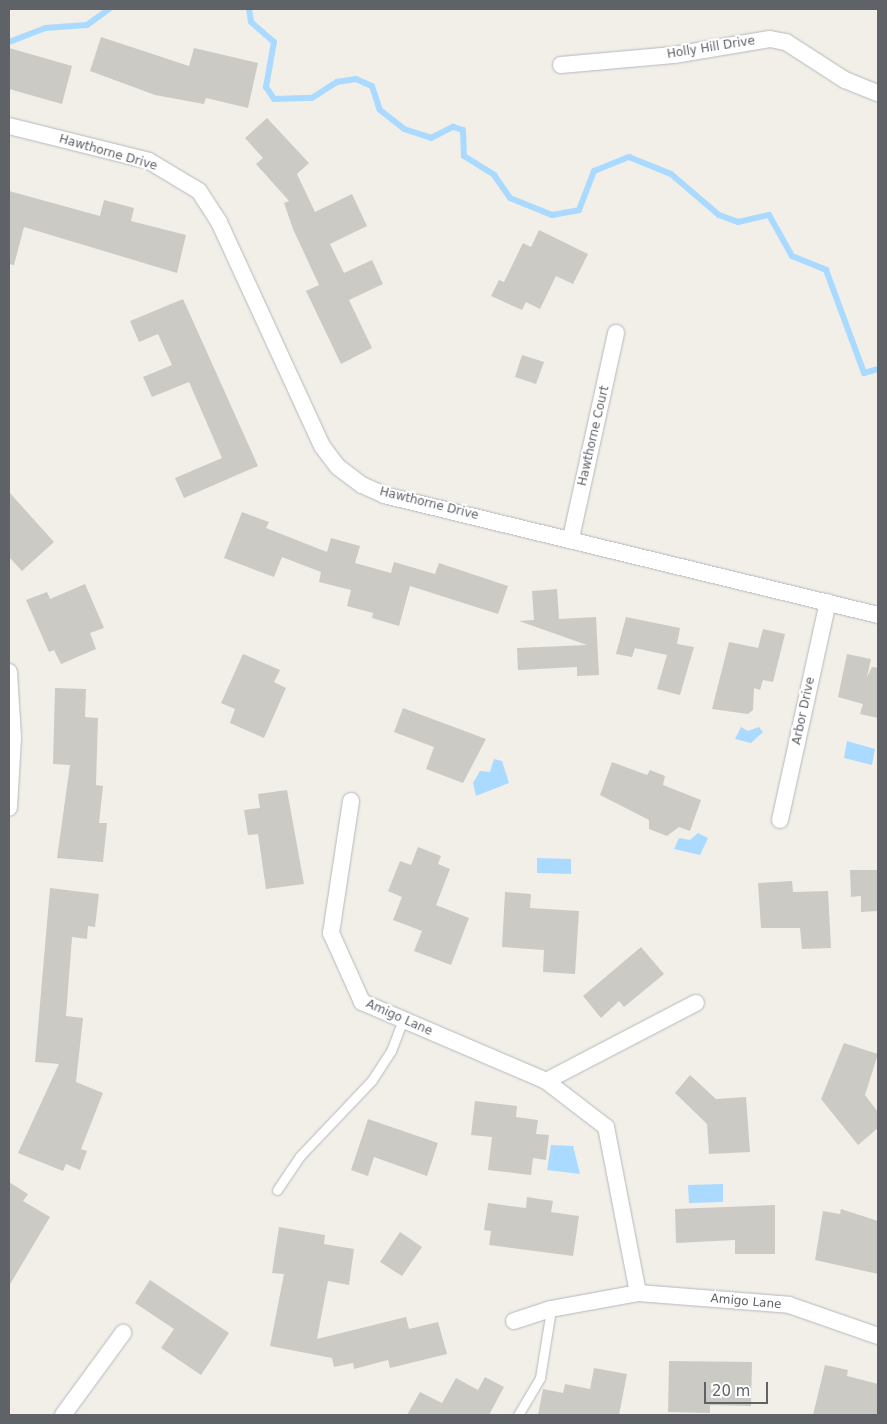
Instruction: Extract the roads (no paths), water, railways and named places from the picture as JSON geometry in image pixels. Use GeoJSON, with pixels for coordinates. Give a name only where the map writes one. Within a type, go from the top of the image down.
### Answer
{"type":"FeatureCollection","features":[{"type":"Feature","properties":{"kind":"street","name":"Holly Hill Drive"},"geometry":{"type":"LineString","coordinates":[[561,65],[674,55],[770,39],[786,42],[845,80],[878,93]]}},
{"type":"Feature","properties":{"kind":"street","name":"Hawthorne Drive"},"geometry":{"type":"LineString","coordinates":[[9,126],[148,161],[199,191],[219,222],[322,446],[346,473],[384,494],[571,538],[878,615]]}},
{"type":"Feature","properties":{"kind":"street","name":"Hawthorne Court"},"geometry":{"type":"LineString","coordinates":[[571,538],[616,333]]}},
{"type":"Feature","properties":{"kind":"street","name":"Arbor Drive"},"geometry":{"type":"LineString","coordinates":[[780,820],[828,602]]}},
{"type":"Feature","properties":{"kind":"street"},"geometry":{"type":"LineString","coordinates":[[9,672],[11,738],[9,808]]}},
{"type":"Feature","properties":{"kind":"street","name":"Amigo Lane"},"geometry":{"type":"LineString","coordinates":[[350,801],[330,933],[362,1002],[546,1082],[606,1127],[638,1293]]}},
{"type":"Feature","properties":{"kind":"street"},"geometry":{"type":"LineString","coordinates":[[546,1082],[696,1004]]}},
{"type":"Feature","properties":{"kind":"street","name":"Amigo Lane"},"geometry":{"type":"LineString","coordinates":[[514,1321],[551,1309],[638,1293],[789,1305],[878,1336]]}},
{"type":"Feature","properties":{"kind":"street"},"geometry":{"type":"LineString","coordinates":[[63,1415],[123,1333]]}},
{"type":"Feature","properties":{"kind":"lane"},"geometry":{"type":"LineString","coordinates":[[277,1190],[300,1156],[372,1080],[391,1051],[403,1020]]}},
{"type":"Feature","properties":{"kind":"lane"},"geometry":{"type":"LineString","coordinates":[[518,1415],[540,1378],[551,1309]]}},
{"type":"Feature","properties":{"kind":"water"},"geometry":{"type":"Polygon","coordinates":[[[741,727],[748,731],[759,727],[763,732],[751,743],[735,739],[741,727]]]}},
{"type":"Feature","properties":{"kind":"water"},"geometry":{"type":"Polygon","coordinates":[[[847,741],[875,749],[872,765],[844,758],[847,741]]]}},
{"type":"Feature","properties":{"kind":"water"},"geometry":{"type":"Polygon","coordinates":[[[494,759],[502,761],[509,783],[476,796],[473,783],[480,771],[490,772],[494,759]]]}},
{"type":"Feature","properties":{"kind":"water"},"geometry":{"type":"Polygon","coordinates":[[[698,833],[708,838],[700,855],[674,849],[679,838],[690,840],[698,833]]]}},
{"type":"Feature","properties":{"kind":"water"},"geometry":{"type":"Polygon","coordinates":[[[537,858],[571,859],[571,874],[537,873],[537,858]]]}},
{"type":"Feature","properties":{"kind":"water"},"geometry":{"type":"Polygon","coordinates":[[[551,1145],[573,1146],[580,1174],[547,1170],[551,1145]]]}},
{"type":"Feature","properties":{"kind":"water"},"geometry":{"type":"Polygon","coordinates":[[[723,1184],[723,1202],[689,1203],[688,1185],[723,1184]]]}},
{"type":"Feature","properties":{"kind":"waterway"},"geometry":{"type":"LineString","coordinates":[[9,42],[45,28],[87,25],[109,9]]}},
{"type":"Feature","properties":{"kind":"waterway"},"geometry":{"type":"LineString","coordinates":[[249,9],[251,22],[274,42],[266,87],[274,99],[312,98],[337,82],[356,79],[372,86],[380,110],[404,129],[431,138],[453,127],[463,130],[464,156],[494,175],[510,198],[552,215],[579,210],[594,171],[629,157],[671,174],[719,215],[738,222],[769,215],[792,256],[826,270],[864,373],[878,369]]}}]}
